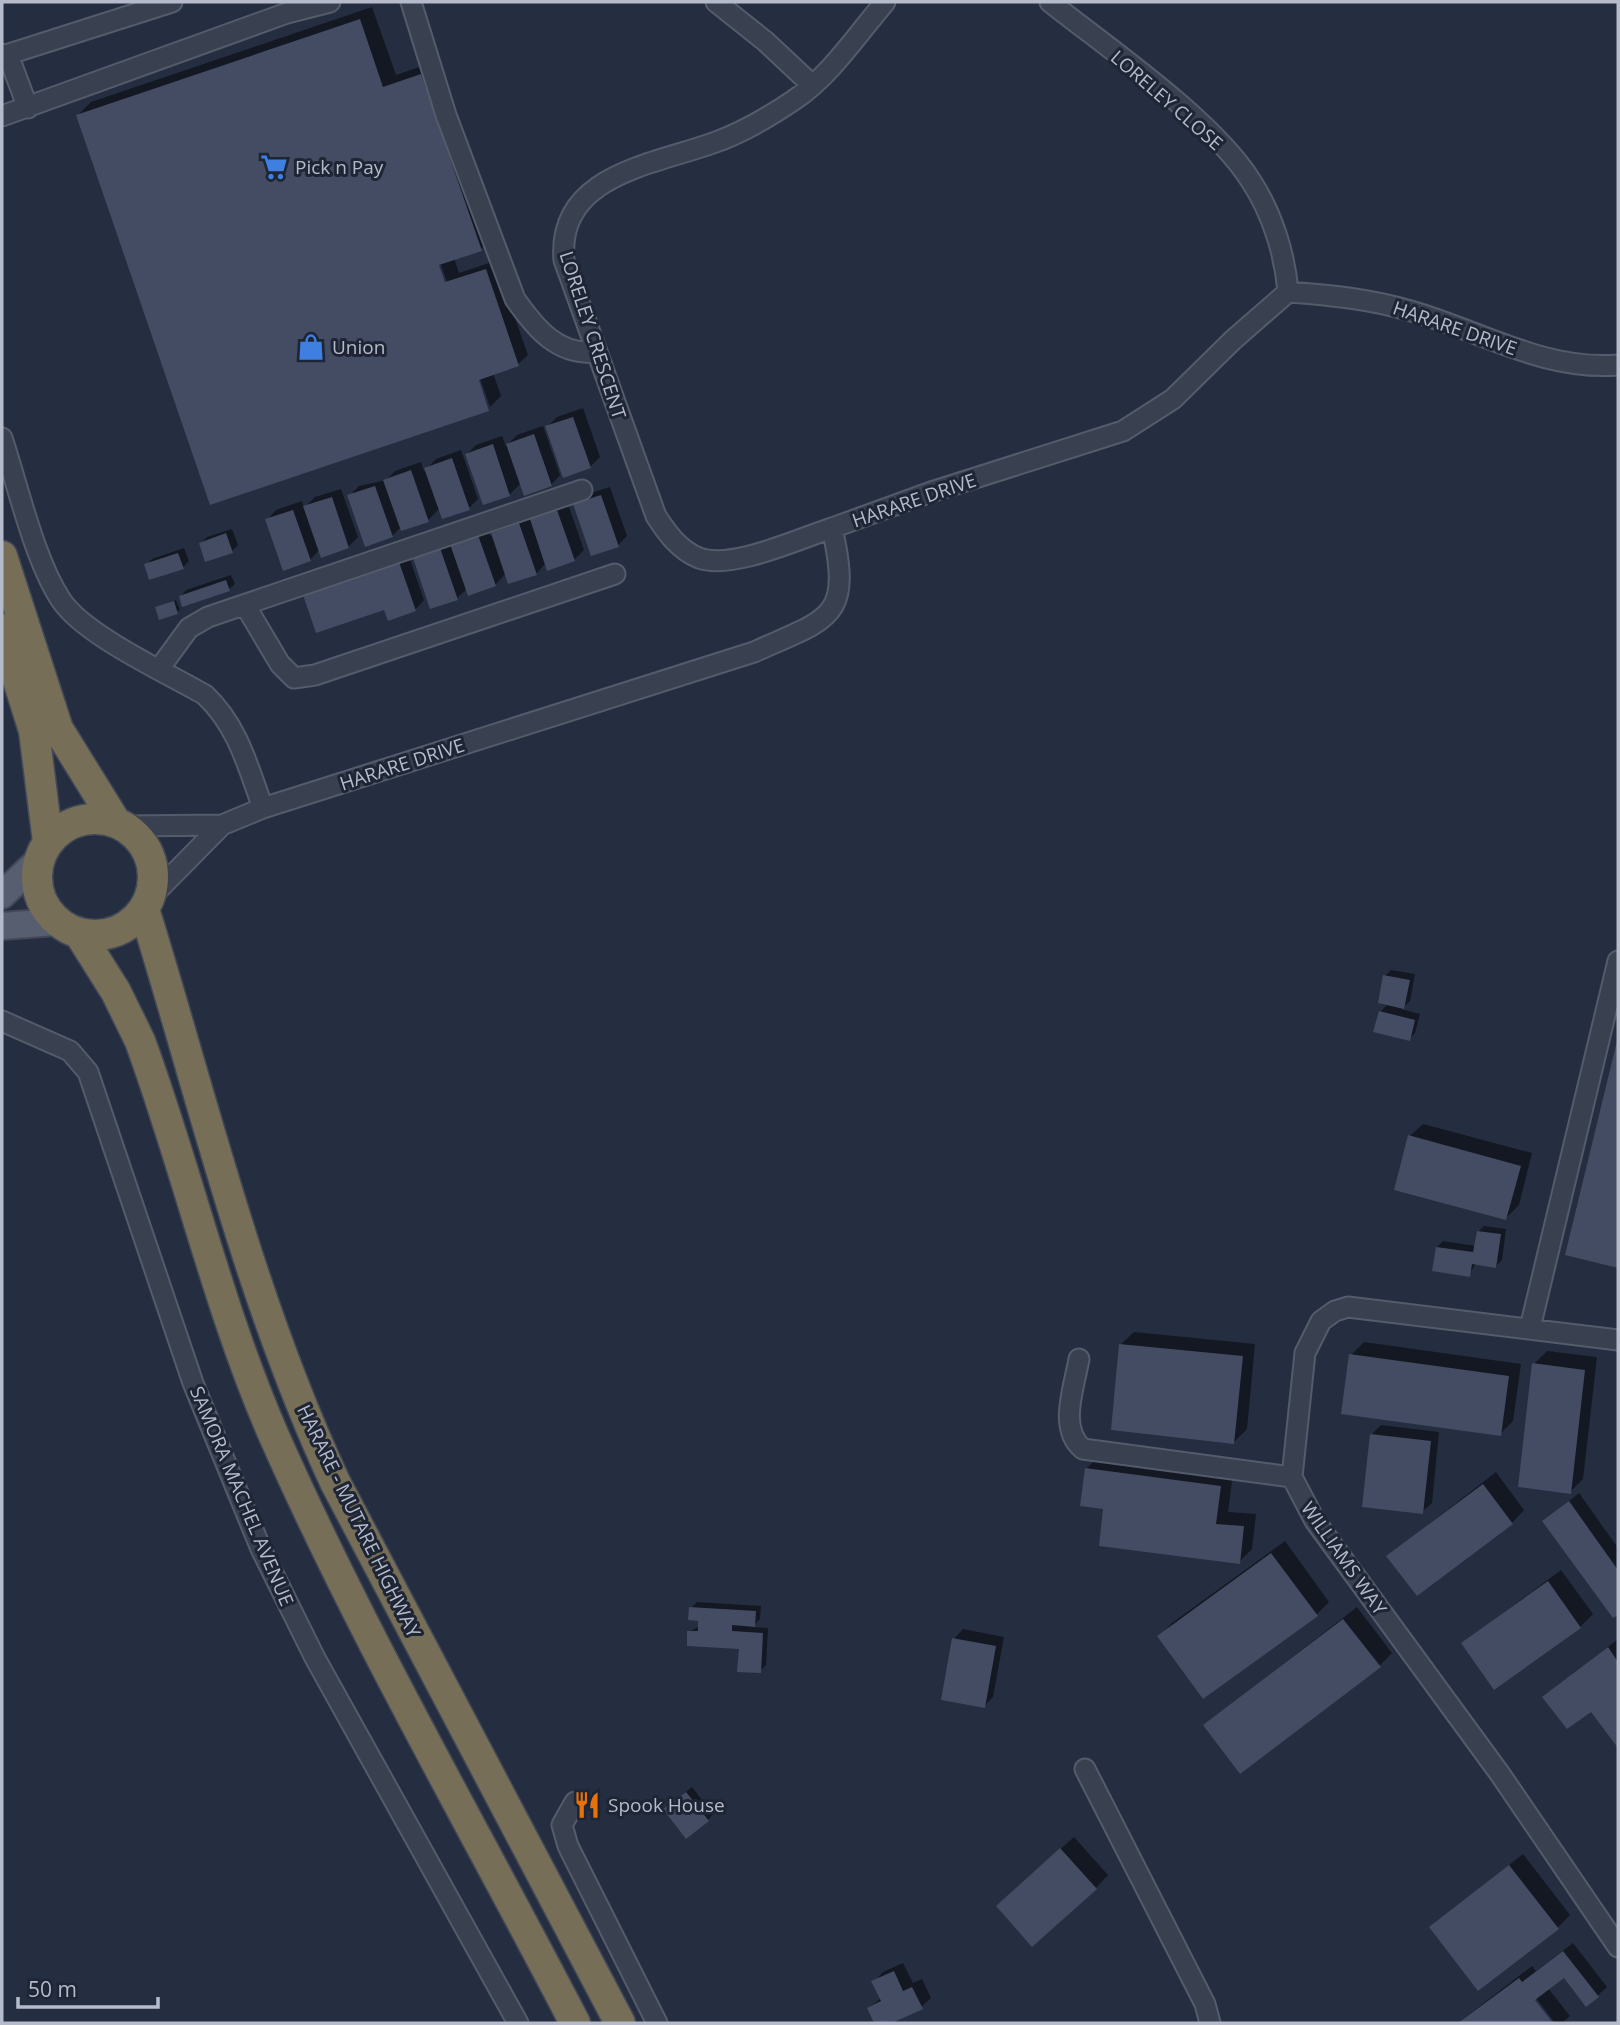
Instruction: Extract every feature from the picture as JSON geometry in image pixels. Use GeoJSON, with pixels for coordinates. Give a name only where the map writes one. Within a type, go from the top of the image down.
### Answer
{"type":"FeatureCollection","features":[{"type":"Feature","properties":{"kind":"highway"},"geometry":{"type":"LineString","coordinates":[[2,556],[58,729],[120,824],[141,840],[151,858],[154,878],[147,904],[132,923],[116,932],[97,935],[67,927],[48,913],[38,889],[43,851],[34,731],[2,629]]}},
{"type":"Feature","properties":{"kind":"highway"},"geometry":{"type":"LineString","coordinates":[[43,851],[70,823],[85,818],[120,824]]}},
{"type":"Feature","properties":{"kind":"highway","name":"HARARE - MUTARE HIGHWAY"},"geometry":{"type":"LineString","coordinates":[[147,904],[256,1286],[306,1419],[341,1494],[620,2023]]}},
{"type":"Feature","properties":{"kind":"highway","name":"HARARE - MUTARE HIGHWAY"},"geometry":{"type":"LineString","coordinates":[[67,927],[116,992],[139,1041],[246,1368],[274,1436],[371,1639],[575,2023]]}},
{"type":"Feature","properties":{"kind":"main road"},"geometry":{"type":"LineString","coordinates":[[2,895],[43,851]]}},
{"type":"Feature","properties":{"kind":"main road"},"geometry":{"type":"LineString","coordinates":[[2,926],[67,927]]}},
{"type":"Feature","properties":{"kind":"street"},"geometry":{"type":"LineString","coordinates":[[28,108],[4,55],[172,2]]}},
{"type":"Feature","properties":{"kind":"street"},"geometry":{"type":"LineString","coordinates":[[2,116],[285,7],[330,2]]}},
{"type":"Feature","properties":{"kind":"street"},"geometry":{"type":"LineString","coordinates":[[411,2],[446,115],[515,299],[534,326],[552,340],[572,352],[597,352]]}},
{"type":"Feature","properties":{"kind":"street"},"geometry":{"type":"LineString","coordinates":[[716,2],[765,41],[812,85]]}},
{"type":"Feature","properties":{"kind":"street","name":"LORELEY CRESCENT"},"geometry":{"type":"LineString","coordinates":[[832,528],[738,558],[715,561],[700,558],[683,548],[656,516],[564,260],[565,228],[578,204],[594,188],[615,176],[735,134],[798,98],[885,2]]}},
{"type":"Feature","properties":{"kind":"street","name":"LORELEY CLOSE"},"geometry":{"type":"LineString","coordinates":[[1050,2],[1187,113],[1249,177],[1260,195],[1285,261],[1288,292]]}},
{"type":"Feature","properties":{"kind":"street","name":"HARARE DRIVE"},"geometry":{"type":"LineString","coordinates":[[120,824],[222,825],[263,808],[754,652],[820,622],[834,606],[839,588],[839,561],[832,528],[931,492],[1123,431],[1173,399],[1233,340],[1288,292],[1367,299],[1552,362],[1583,366],[1618,365]]}},
{"type":"Feature","properties":{"kind":"street"},"geometry":{"type":"LineString","coordinates":[[2,438],[47,574],[62,602],[83,623],[205,695],[216,705],[239,741],[263,808]]}},
{"type":"Feature","properties":{"kind":"street"},"geometry":{"type":"LineString","coordinates":[[159,669],[189,628],[245,605],[582,490]]}},
{"type":"Feature","properties":{"kind":"street"},"geometry":{"type":"LineString","coordinates":[[245,605],[280,664],[294,678],[315,675],[615,574]]}},
{"type":"Feature","properties":{"kind":"street","name":"HARARE DRIVE"},"geometry":{"type":"LineString","coordinates":[[147,904],[222,825]]}},
{"type":"Feature","properties":{"kind":"street"},"geometry":{"type":"LineString","coordinates":[[1530,1328],[1618,961]]}},
{"type":"Feature","properties":{"kind":"street","name":"SAMORA MACHEL AVENUE"},"geometry":{"type":"LineString","coordinates":[[2,1021],[70,1051],[88,1072],[194,1383],[261,1549],[315,1658],[518,2023]]}},
{"type":"Feature","properties":{"kind":"street"},"geometry":{"type":"LineString","coordinates":[[1079,1359],[1068,1429],[1073,1441],[1083,1449],[1292,1477],[1305,1353],[1321,1321],[1335,1311],[1348,1307],[1618,1340]]}},
{"type":"Feature","properties":{"kind":"street","name":"WILLIAMS WAY"},"geometry":{"type":"LineString","coordinates":[[1292,1477],[1315,1521],[1500,1774],[1618,1947]]}},
{"type":"Feature","properties":{"kind":"street"},"geometry":{"type":"LineString","coordinates":[[1085,1769],[1205,2004],[1210,2023]]}},
{"type":"Feature","properties":{"kind":"street"},"geometry":{"type":"LineString","coordinates":[[575,1802],[562,1825],[568,1846],[657,2023]]}},
{"type":"Feature","properties":{"kind":"building"},"geometry":{"type":"Polygon","coordinates":[[[360,19],[383,87],[421,74],[482,251],[439,265],[445,282],[486,269],[519,366],[479,380],[489,411],[210,505],[76,115],[360,19]]]}},
{"type":"Feature","properties":{"kind":"building"},"geometry":{"type":"Polygon","coordinates":[[[573,417],[591,468],[563,478],[545,426],[573,417]]]}},
{"type":"Feature","properties":{"kind":"building"},"geometry":{"type":"Polygon","coordinates":[[[534,434],[552,486],[524,496],[506,444],[534,434]]]}},
{"type":"Feature","properties":{"kind":"building"},"geometry":{"type":"Polygon","coordinates":[[[493,444],[510,496],[483,505],[465,454],[493,444]]]}},
{"type":"Feature","properties":{"kind":"building"},"geometry":{"type":"Polygon","coordinates":[[[452,458],[470,510],[442,519],[424,468],[452,458]]]}},
{"type":"Feature","properties":{"kind":"building"},"geometry":{"type":"Polygon","coordinates":[[[411,470],[429,522],[401,531],[383,480],[411,470]]]}},
{"type":"Feature","properties":{"kind":"building"},"geometry":{"type":"Polygon","coordinates":[[[375,486],[393,537],[365,547],[347,495],[375,486]]]}},
{"type":"Feature","properties":{"kind":"building"},"geometry":{"type":"Polygon","coordinates":[[[601,495],[619,547],[591,556],[573,504],[601,495]]]}},
{"type":"Feature","properties":{"kind":"building"},"geometry":{"type":"Polygon","coordinates":[[[332,497],[349,548],[321,558],[303,506],[332,497]]]}},
{"type":"Feature","properties":{"kind":"building"},"geometry":{"type":"Polygon","coordinates":[[[293,510],[311,561],[283,571],[265,519],[293,510]]]}},
{"type":"Feature","properties":{"kind":"building"},"geometry":{"type":"Polygon","coordinates":[[[557,510],[575,561],[547,571],[530,519],[557,510]]]}},
{"type":"Feature","properties":{"kind":"building"},"geometry":{"type":"Polygon","coordinates":[[[519,523],[537,575],[508,584],[491,533],[519,523]]]}},
{"type":"Feature","properties":{"kind":"building"},"geometry":{"type":"Polygon","coordinates":[[[226,533],[233,553],[205,562],[199,543],[226,533]]]}},
{"type":"Feature","properties":{"kind":"building"},"geometry":{"type":"Polygon","coordinates":[[[478,535],[496,586],[468,596],[450,544],[478,535]]]}},
{"type":"Feature","properties":{"kind":"building"},"geometry":{"type":"Polygon","coordinates":[[[440,548],[458,600],[430,609],[413,558],[440,548]]]}},
{"type":"Feature","properties":{"kind":"building"},"geometry":{"type":"Polygon","coordinates":[[[178,553],[184,569],[149,580],[144,564],[178,553]]]}},
{"type":"Feature","properties":{"kind":"building"},"geometry":{"type":"Polygon","coordinates":[[[398,559],[416,611],[388,621],[384,610],[316,633],[302,592],[398,559]]]}},
{"type":"Feature","properties":{"kind":"building"},"geometry":{"type":"Polygon","coordinates":[[[226,580],[230,591],[182,607],[179,596],[226,580]]]}},
{"type":"Feature","properties":{"kind":"building"},"geometry":{"type":"Polygon","coordinates":[[[174,601],[178,614],[159,620],[155,607],[174,601]]]}},
{"type":"Feature","properties":{"kind":"building"},"geometry":{"type":"Polygon","coordinates":[[[1383,975],[1410,980],[1404,1009],[1378,1003],[1383,975]]]}},
{"type":"Feature","properties":{"kind":"building"},"geometry":{"type":"Polygon","coordinates":[[[1379,1011],[1415,1020],[1410,1041],[1373,1032],[1379,1011]]]}},
{"type":"Feature","properties":{"kind":"building"},"geometry":{"type":"Polygon","coordinates":[[[1618,1041],[1618,1268],[1565,1255],[1618,1041]]]}},
{"type":"Feature","properties":{"kind":"building"},"geometry":{"type":"Polygon","coordinates":[[[1408,1135],[1521,1166],[1506,1220],[1394,1190],[1408,1135]]]}},
{"type":"Feature","properties":{"kind":"building"},"geometry":{"type":"Polygon","coordinates":[[[1477,1231],[1501,1234],[1496,1268],[1472,1264],[1470,1277],[1432,1271],[1436,1247],[1473,1252],[1477,1231]]]}},
{"type":"Feature","properties":{"kind":"building"},"geometry":{"type":"Polygon","coordinates":[[[1119,1344],[1243,1356],[1234,1444],[1111,1430],[1119,1344]]]}},
{"type":"Feature","properties":{"kind":"building"},"geometry":{"type":"Polygon","coordinates":[[[1349,1354],[1509,1376],[1501,1436],[1341,1414],[1349,1354]]]}},
{"type":"Feature","properties":{"kind":"building"},"geometry":{"type":"Polygon","coordinates":[[[1532,1363],[1585,1370],[1571,1494],[1518,1487],[1532,1363]]]}},
{"type":"Feature","properties":{"kind":"building"},"geometry":{"type":"Polygon","coordinates":[[[1370,1434],[1431,1441],[1423,1514],[1362,1507],[1370,1434]]]}},
{"type":"Feature","properties":{"kind":"building"},"geometry":{"type":"Polygon","coordinates":[[[1085,1468],[1221,1486],[1216,1524],[1244,1526],[1240,1564],[1099,1546],[1103,1509],[1080,1506],[1085,1468]]]}},
{"type":"Feature","properties":{"kind":"building"},"geometry":{"type":"Polygon","coordinates":[[[1483,1484],[1513,1524],[1417,1596],[1386,1556],[1483,1484]]]}},
{"type":"Feature","properties":{"kind":"building"},"geometry":{"type":"Polygon","coordinates":[[[1569,1501],[1618,1570],[1618,1615],[1613,1618],[1542,1521],[1569,1501]]]}},
{"type":"Feature","properties":{"kind":"building"},"geometry":{"type":"Polygon","coordinates":[[[1271,1553],[1318,1616],[1203,1699],[1157,1636],[1271,1553]]]}},
{"type":"Feature","properties":{"kind":"building"},"geometry":{"type":"Polygon","coordinates":[[[1548,1581],[1581,1628],[1494,1690],[1461,1643],[1548,1581]]]}},
{"type":"Feature","properties":{"kind":"building"},"geometry":{"type":"Polygon","coordinates":[[[689,1607],[756,1611],[755,1627],[732,1625],[732,1631],[763,1633],[761,1673],[737,1672],[739,1649],[687,1646],[687,1631],[698,1631],[698,1621],[688,1620],[689,1607]]]}},
{"type":"Feature","properties":{"kind":"building"},"geometry":{"type":"Polygon","coordinates":[[[1343,1619],[1381,1667],[1240,1774],[1203,1725],[1343,1619]]]}},
{"type":"Feature","properties":{"kind":"building"},"geometry":{"type":"Polygon","coordinates":[[[952,1638],[996,1646],[985,1708],[941,1700],[952,1638]]]}},
{"type":"Feature","properties":{"kind":"building"},"geometry":{"type":"Polygon","coordinates":[[[1608,1647],[1618,1662],[1618,1748],[1591,1712],[1567,1729],[1542,1697],[1608,1647]]]}},
{"type":"Feature","properties":{"kind":"building"},"geometry":{"type":"Polygon","coordinates":[[[686,1792],[709,1821],[686,1839],[663,1809],[686,1792]]]}},
{"type":"Feature","properties":{"kind":"building"},"geometry":{"type":"Polygon","coordinates":[[[1060,1848],[1097,1889],[1032,1947],[996,1906],[1060,1848]]]}},
{"type":"Feature","properties":{"kind":"building"},"geometry":{"type":"Polygon","coordinates":[[[1509,1865],[1559,1929],[1478,1991],[1429,1927],[1509,1865]]]}},
{"type":"Feature","properties":{"kind":"building"},"geometry":{"type":"Polygon","coordinates":[[[1563,1951],[1599,1997],[1586,2007],[1564,1978],[1535,2000],[1553,2023],[1458,2023],[1519,1978],[1522,1982],[1563,1951]]]}},
{"type":"Feature","properties":{"kind":"building"},"geometry":{"type":"Polygon","coordinates":[[[894,1971],[903,1991],[912,1987],[923,2009],[892,2023],[874,2023],[867,2008],[881,2001],[871,1981],[894,1971]]]}},
{"type":"Feature","properties":{"kind":"place","name":"Pick n Pay"},"geometry":{"type":"Point","coordinates":[274,167]}},
{"type":"Feature","properties":{"kind":"place","name":"Union"},"geometry":{"type":"Point","coordinates":[311,347]}},
{"type":"Feature","properties":{"kind":"place","name":"Spook House"},"geometry":{"type":"Point","coordinates":[587,1805]}}]}
